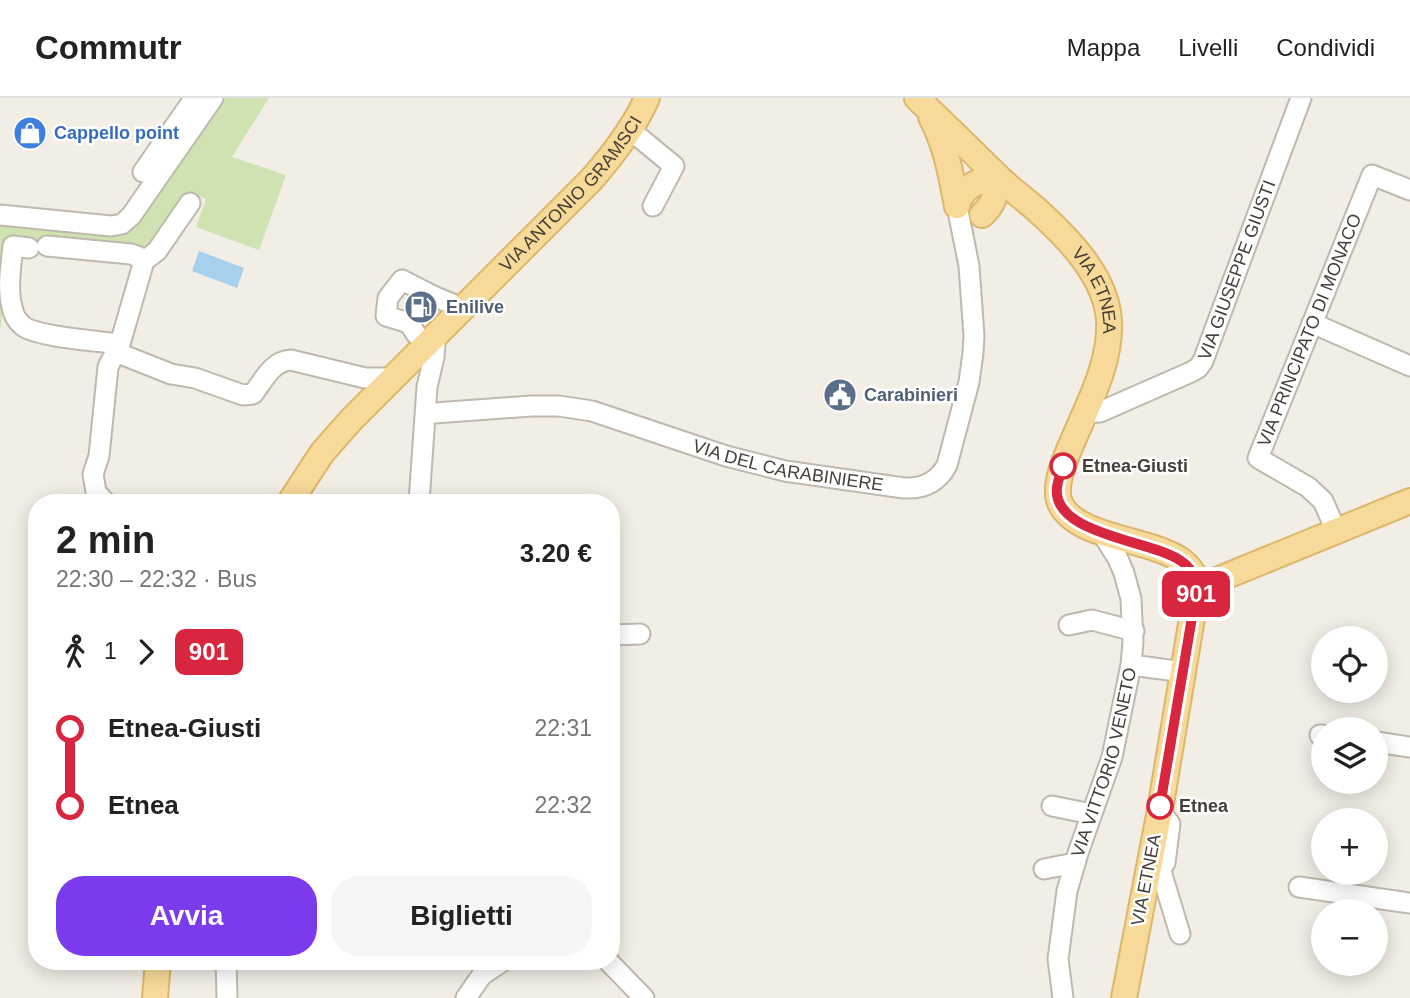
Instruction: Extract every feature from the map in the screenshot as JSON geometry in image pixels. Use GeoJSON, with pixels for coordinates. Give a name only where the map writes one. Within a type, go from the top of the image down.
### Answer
{"type":"FeatureCollection","features":[{"type":"Feature","properties":{"kind":"main road","name":"VIA ANTONIO GRAMSCI"},"geometry":{"type":"LineString","coordinates":[[295,494],[323,453],[351,420],[591,180],[609,159],[647,98]]}},
{"type":"Feature","properties":{"kind":"main road","name":"VIA ETNEA"},"geometry":{"type":"LineString","coordinates":[[921,101],[1074,248],[1090,270],[1105,299],[1109,320],[1107,347],[1100,377],[1063,466],[1057,488],[1061,506],[1079,523],[1171,555],[1183,562],[1198,582],[1158,866],[1124,998]]}},
{"type":"Feature","properties":{"kind":"main road"},"geometry":{"type":"LineString","coordinates":[[921,101],[942,138],[957,206]]}},
{"type":"Feature","properties":{"kind":"main road"},"geometry":{"type":"LineString","coordinates":[[957,206],[959,198],[967,188],[997,176],[995,197],[986,211]]}},
{"type":"Feature","properties":{"kind":"main road"},"geometry":{"type":"LineString","coordinates":[[986,211],[1010,204],[1039,212]]}},
{"type":"Feature","properties":{"kind":"main road"},"geometry":{"type":"LineString","coordinates":[[1198,582],[1207,574],[1230,571],[1289,551],[1410,501]]}},
{"type":"Feature","properties":{"kind":"main road"},"geometry":{"type":"LineString","coordinates":[[1145,545],[1177,550],[1207,566],[1230,571]]}},
{"type":"Feature","properties":{"kind":"main road"},"geometry":{"type":"LineString","coordinates":[[155,998],[157,970]]}},
{"type":"Feature","properties":{"kind":"street"},"geometry":{"type":"LineString","coordinates":[[143,172],[192,98]]}},
{"type":"Feature","properties":{"kind":"street"},"geometry":{"type":"LineString","coordinates":[[0,215],[111,226],[122,224],[131,216],[213,98]]}},
{"type":"Feature","properties":{"kind":"street","name":"VIA GIUSEPPE GIUSTI"},"geometry":{"type":"LineString","coordinates":[[1085,413],[1100,412],[1191,372],[1203,361],[1301,98]]}},
{"type":"Feature","properties":{"kind":"street"},"geometry":{"type":"LineString","coordinates":[[629,129],[674,166],[653,206]]}},
{"type":"Feature","properties":{"kind":"street","name":"VIA PRINCIPATO DI MONACO"},"geometry":{"type":"LineString","coordinates":[[1336,530],[1323,501],[1308,487],[1258,458],[1372,175],[1410,190]]}},
{"type":"Feature","properties":{"kind":"street"},"geometry":{"type":"LineString","coordinates":[[98,494],[93,474],[99,456],[108,367],[120,348],[144,261],[157,251],[190,203]]}},
{"type":"Feature","properties":{"kind":"street"},"geometry":{"type":"LineString","coordinates":[[957,206],[969,266]]}},
{"type":"Feature","properties":{"kind":"street"},"geometry":{"type":"LineString","coordinates":[[969,266],[974,225],[986,211]]}},
{"type":"Feature","properties":{"kind":"street"},"geometry":{"type":"LineString","coordinates":[[120,348],[38,333],[21,325],[11,306],[13,246],[131,254],[144,261]]}},
{"type":"Feature","properties":{"kind":"street","name":"VIA DEL CARABINIERE"},"geometry":{"type":"LineString","coordinates":[[426,412],[531,405],[592,411],[726,456],[785,471],[879,485],[920,487],[934,481],[947,465],[969,383],[974,336],[969,266]]}},
{"type":"Feature","properties":{"kind":"street"},"geometry":{"type":"LineString","coordinates":[[420,494],[427,387],[435,345],[427,342],[409,323],[386,316],[388,298],[402,280],[462,308]]}},
{"type":"Feature","properties":{"kind":"street"},"geometry":{"type":"LineString","coordinates":[[409,323],[433,296]]}},
{"type":"Feature","properties":{"kind":"street"},"geometry":{"type":"LineString","coordinates":[[1312,323],[1410,366]]}},
{"type":"Feature","properties":{"kind":"street"},"geometry":{"type":"LineString","coordinates":[[120,348],[123,355],[158,369],[195,378],[243,396],[253,394],[281,360],[365,378],[392,378]]}},
{"type":"Feature","properties":{"kind":"street","name":"VIA VITTORIO VENETO"},"geometry":{"type":"LineString","coordinates":[[1063,998],[1058,959],[1068,891],[1091,814],[1112,757],[1131,664],[1134,631],[1131,599],[1124,573],[1102,533]]}},
{"type":"Feature","properties":{"kind":"street"},"geometry":{"type":"LineString","coordinates":[[1069,625],[1092,620],[1134,631]]}},
{"type":"Feature","properties":{"kind":"street"},"geometry":{"type":"LineString","coordinates":[[620,635],[640,634]]}},
{"type":"Feature","properties":{"kind":"street"},"geometry":{"type":"LineString","coordinates":[[1131,664],[1184,672]]}},
{"type":"Feature","properties":{"kind":"street"},"geometry":{"type":"LineString","coordinates":[[1388,744],[1410,747]]}},
{"type":"Feature","properties":{"kind":"street"},"geometry":{"type":"LineString","coordinates":[[1052,806],[1091,814]]}},
{"type":"Feature","properties":{"kind":"street"},"geometry":{"type":"LineString","coordinates":[[1044,869],[1075,863]]}},
{"type":"Feature","properties":{"kind":"street"},"geometry":{"type":"LineString","coordinates":[[1158,866],[1181,934]]}},
{"type":"Feature","properties":{"kind":"street"},"geometry":{"type":"LineString","coordinates":[[1299,887],[1410,903]]}},
{"type":"Feature","properties":{"kind":"street"},"geometry":{"type":"LineString","coordinates":[[226,970],[227,998]]}},
{"type":"Feature","properties":{"kind":"street"},"geometry":{"type":"LineString","coordinates":[[466,998],[482,975],[490,970]]}},
{"type":"Feature","properties":{"kind":"street"},"geometry":{"type":"LineString","coordinates":[[617,970],[644,998]]}},
{"type":"Feature","properties":{"kind":"green space"},"geometry":{"type":"Polygon","coordinates":[[[221,98],[269,98],[232,157],[286,175],[259,250],[196,227],[206,199],[191,192],[153,247],[138,250],[9,238],[0,333],[0,224],[108,234],[221,98]]]}},
{"type":"Feature","properties":{"kind":"water"},"geometry":{"type":"Polygon","coordinates":[[[199,251],[244,268],[237,288],[192,271],[199,251]]]}},
{"type":"Feature","properties":{"kind":"bus line","name":"901"},"geometry":{"type":"LineString","coordinates":[[1063,466],[1057,488],[1061,506],[1068,515],[1102,533],[1171,555],[1183,562],[1198,582],[1160,806]]}},
{"type":"Feature","properties":{"kind":"place","name":"Cappello point"},"geometry":{"type":"Point","coordinates":[30,133]}},
{"type":"Feature","properties":{"kind":"place","name":"Enilive"},"geometry":{"type":"Point","coordinates":[421,307]}},
{"type":"Feature","properties":{"kind":"place","name":"Carabinieri"},"geometry":{"type":"Point","coordinates":[840,395]}},
{"type":"Feature","properties":{"kind":"place","name":"Etnea-Giusti"},"geometry":{"type":"Point","coordinates":[1063,466]}},
{"type":"Feature","properties":{"kind":"place","name":"Etnea"},"geometry":{"type":"Point","coordinates":[1160,806]}}]}
